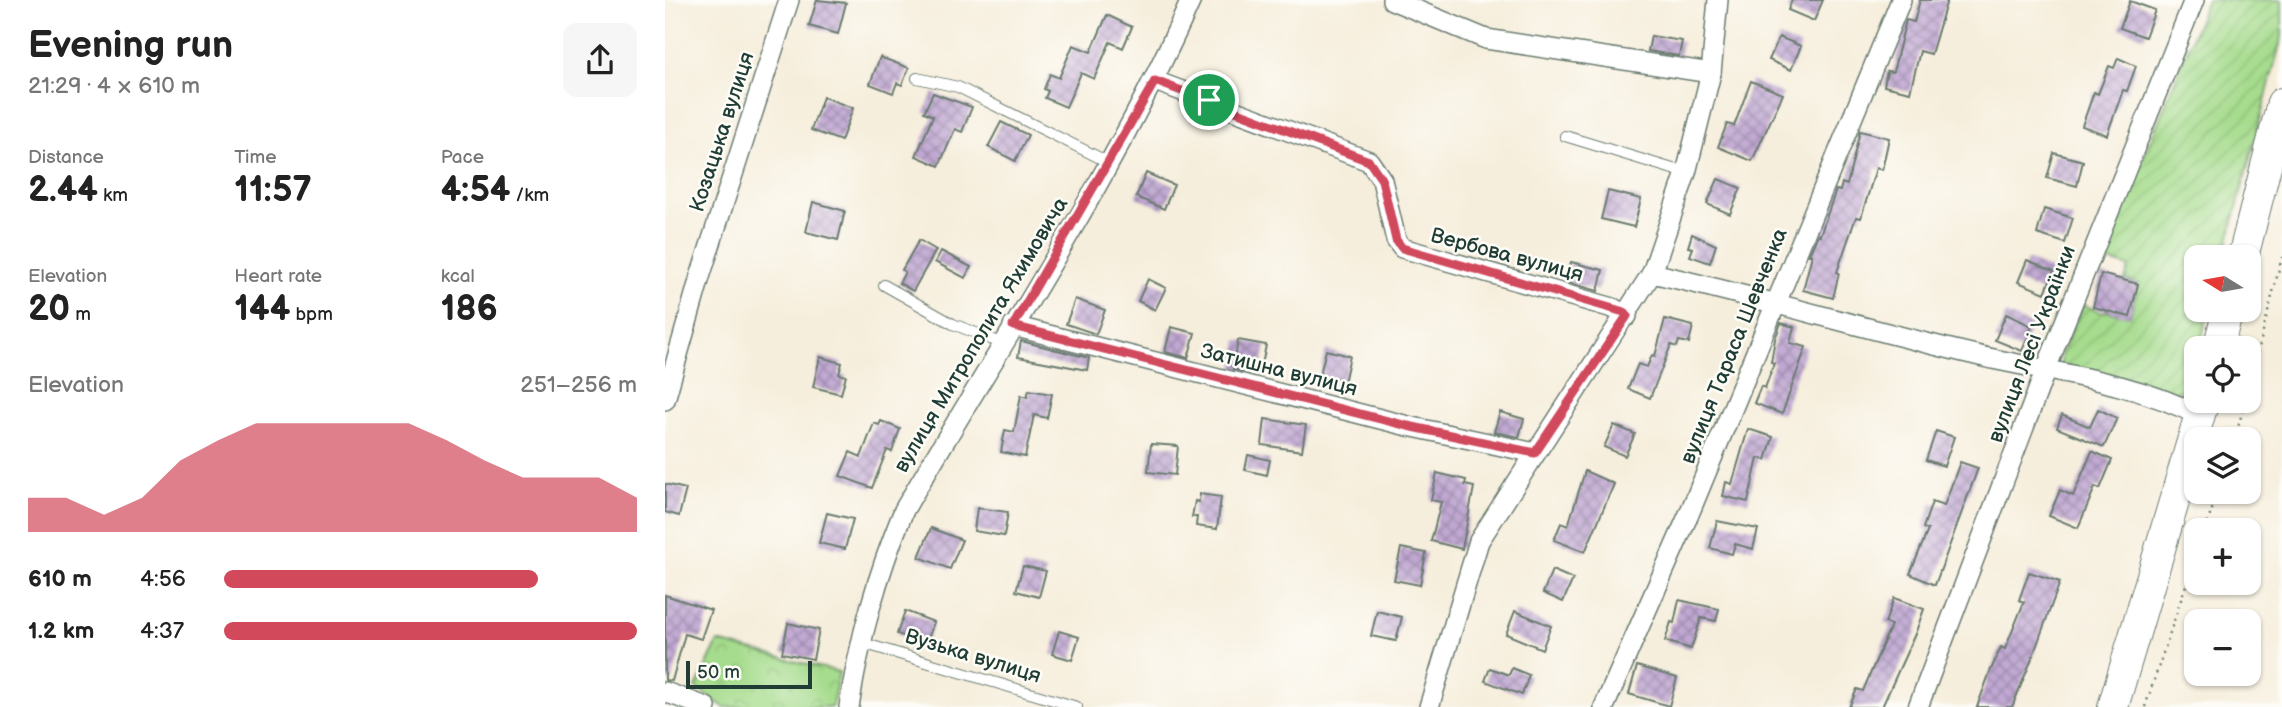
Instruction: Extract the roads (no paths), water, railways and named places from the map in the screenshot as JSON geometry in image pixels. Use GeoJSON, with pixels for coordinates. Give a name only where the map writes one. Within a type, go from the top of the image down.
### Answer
{"type":"FeatureCollection","features":[{"type":"Feature","properties":{"kind":"main road"},"geometry":{"type":"LineString","coordinates":[[2246,245],[2282,103]]}},
{"type":"Feature","properties":{"kind":"main road"},"geometry":{"type":"LineString","coordinates":[[2113,707],[2201,413]]}},
{"type":"Feature","properties":{"kind":"street","name":"Козацька вулиця"},"geometry":{"type":"LineString","coordinates":[[665,400],[700,277],[789,0]]}},
{"type":"Feature","properties":{"kind":"street","name":"вулиця Митрополита Яхимовича"},"geometry":{"type":"LineString","coordinates":[[849,707],[859,642],[880,570],[904,510],[1110,163],[1155,81],[1191,0]]}},
{"type":"Feature","properties":{"kind":"street"},"geometry":{"type":"LineString","coordinates":[[1392,0],[1486,39],[1711,73]]}},
{"type":"Feature","properties":{"kind":"street"},"geometry":{"type":"LineString","coordinates":[[1429,707],[1479,541],[1627,316],[1652,273],[1686,173],[1711,73],[1718,0]]}},
{"type":"Feature","properties":{"kind":"street","name":"вулиця Тараса Шевченка"},"geometry":{"type":"LineString","coordinates":[[1604,707],[1777,302],[1901,0]]}},
{"type":"Feature","properties":{"kind":"street","name":"вулиця Лесі Українки"},"geometry":{"type":"LineString","coordinates":[[1918,707],[2046,369],[2194,0]]}},
{"type":"Feature","properties":{"kind":"street","name":"Вербова вулиця"},"geometry":{"type":"LineString","coordinates":[[1155,81],[1369,161],[1382,180],[1396,240],[1402,248],[1613,308],[1627,316]]}},
{"type":"Feature","properties":{"kind":"street"},"geometry":{"type":"LineString","coordinates":[[1652,273],[1777,302],[1966,353],[2046,369],[2184,404]]}},
{"type":"Feature","properties":{"kind":"street","name":"Затишна вулиця"},"geometry":{"type":"LineString","coordinates":[[1013,326],[1408,426],[1535,453]]}},
{"type":"Feature","properties":{"kind":"street"},"geometry":{"type":"LineString","coordinates":[[665,692],[682,702],[706,707]]}},
{"type":"Feature","properties":{"kind":"lane"},"geometry":{"type":"LineString","coordinates":[[917,78],[958,87],[1110,163]]}},
{"type":"Feature","properties":{"kind":"lane"},"geometry":{"type":"LineString","coordinates":[[1566,136],[1686,173]]}},
{"type":"Feature","properties":{"kind":"lane"},"geometry":{"type":"LineString","coordinates":[[884,285],[953,324],[1001,344]]}},
{"type":"Feature","properties":{"kind":"lane","name":"Вузька вулиця"},"geometry":{"type":"LineString","coordinates":[[859,642],[1077,707]]}}]}
